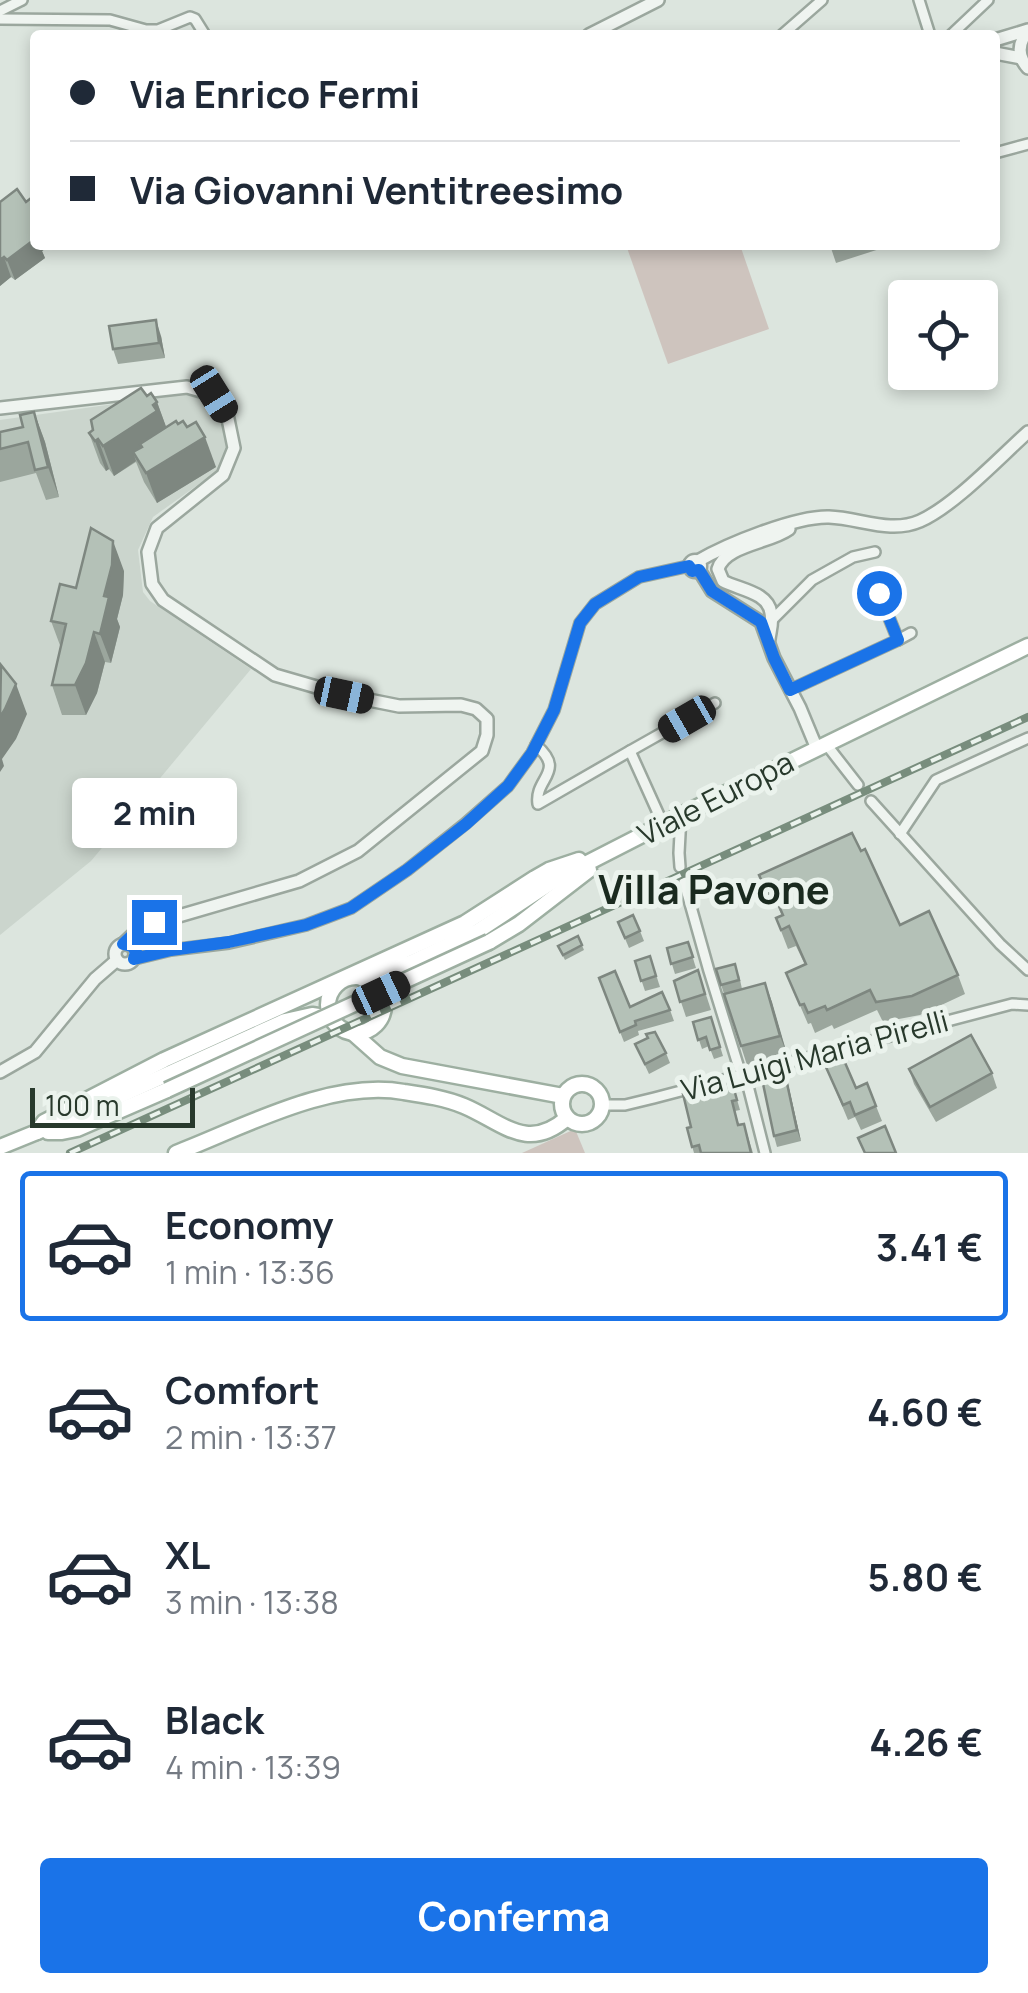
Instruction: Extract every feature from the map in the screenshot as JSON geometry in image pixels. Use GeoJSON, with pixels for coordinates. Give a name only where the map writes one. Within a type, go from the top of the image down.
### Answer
{"type":"FeatureCollection","features":[{"type":"Feature","properties":{"kind":"main road","name":"Viale Europa"},"geometry":{"type":"LineString","coordinates":[[363,978],[412,962],[478,931],[558,878],[1028,646]]}},
{"type":"Feature","properties":{"kind":"main road","name":"Viale Europa"},"geometry":{"type":"LineString","coordinates":[[37,1132],[44,1122],[114,1084],[465,922],[549,870],[612,852]]}},
{"type":"Feature","properties":{"kind":"main road","name":"Viale Europa"},"geometry":{"type":"LineString","coordinates":[[37,1132],[76,1129],[489,942],[612,852]]}},
{"type":"Feature","properties":{"kind":"main road","name":"Viale Europa"},"geometry":{"type":"LineString","coordinates":[[383,999],[394,979],[412,962]]}},
{"type":"Feature","properties":{"kind":"main road"},"geometry":{"type":"LineString","coordinates":[[363,978],[376,986],[383,999],[383,1012],[376,1024],[363,1032],[352,1032],[340,1028],[328,1006],[332,992],[345,980],[363,978]]}},
{"type":"Feature","properties":{"kind":"main road","name":"Viale Europa"},"geometry":{"type":"LineString","coordinates":[[285,1021],[332,992]]}},
{"type":"Feature","properties":{"kind":"main road","name":"Viale Europa"},"geometry":{"type":"LineString","coordinates":[[0,1147],[285,1021],[312,1015],[332,1018]]}},
{"type":"Feature","properties":{"kind":"main road"},"geometry":{"type":"LineString","coordinates":[[376,1024],[379,1041],[391,1061]]}},
{"type":"Feature","properties":{"kind":"main road"},"geometry":{"type":"LineString","coordinates":[[352,1032],[380,1057],[414,1070],[563,1096]]}},
{"type":"Feature","properties":{"kind":"main road"},"geometry":{"type":"LineString","coordinates":[[586,1084],[596,1090],[602,1105],[590,1122],[578,1123],[568,1118],[563,1096],[571,1087],[586,1084]]}},
{"type":"Feature","properties":{"kind":"main road"},"geometry":{"type":"LineString","coordinates":[[176,1153],[304,1103],[359,1090],[395,1090],[442,1100],[468,1108],[518,1134],[543,1133],[568,1118]]}},
{"type":"Feature","properties":{"kind":"street"},"geometry":{"type":"LineString","coordinates":[[0,11],[22,0]]}},
{"type":"Feature","properties":{"kind":"street"},"geometry":{"type":"LineString","coordinates":[[599,30],[658,0]]}},
{"type":"Feature","properties":{"kind":"street"},"geometry":{"type":"LineString","coordinates":[[788,30],[822,0]]}},
{"type":"Feature","properties":{"kind":"street"},"geometry":{"type":"LineString","coordinates":[[919,0],[928,30]]}},
{"type":"Feature","properties":{"kind":"street"},"geometry":{"type":"LineString","coordinates":[[956,30],[988,0]]}},
{"type":"Feature","properties":{"kind":"street"},"geometry":{"type":"LineString","coordinates":[[158,30],[190,17],[202,30]]}},
{"type":"Feature","properties":{"kind":"street"},"geometry":{"type":"LineString","coordinates":[[0,19],[110,20],[146,30]]}},
{"type":"Feature","properties":{"kind":"street"},"geometry":{"type":"LineString","coordinates":[[126,24],[129,30]]}},
{"type":"Feature","properties":{"kind":"street"},"geometry":{"type":"LineString","coordinates":[[1000,39],[1028,31]]}},
{"type":"Feature","properties":{"kind":"street"},"geometry":{"type":"LineString","coordinates":[[1024,63],[1020,45],[1028,31]]}},
{"type":"Feature","properties":{"kind":"street"},"geometry":{"type":"LineString","coordinates":[[1000,55],[1024,63]]}},
{"type":"Feature","properties":{"kind":"street"},"geometry":{"type":"LineString","coordinates":[[1000,152],[1028,144]]}},
{"type":"Feature","properties":{"kind":"street"},"geometry":{"type":"LineString","coordinates":[[0,408],[186,386],[214,394],[226,414],[234,448],[223,475],[157,528],[148,552],[152,584],[163,600],[275,675],[399,706],[461,705],[476,709],[487,719],[482,751],[358,852],[299,881],[141,927],[115,950],[117,960]]}},
{"type":"Feature","properties":{"kind":"street"},"geometry":{"type":"LineString","coordinates":[[117,960],[126,964],[171,950],[269,934],[351,908],[407,870],[508,786],[554,710],[580,623],[595,604],[639,577],[695,565],[728,545],[804,519],[842,518],[885,527],[918,522],[947,504],[1028,432]]}},
{"type":"Feature","properties":{"kind":"street"},"geometry":{"type":"LineString","coordinates":[[770,644],[772,620],[767,601],[723,581],[718,569],[721,560],[784,533],[804,519]]}},
{"type":"Feature","properties":{"kind":"street"},"geometry":{"type":"LineString","coordinates":[[772,620],[812,580],[853,557],[875,552]]}},
{"type":"Feature","properties":{"kind":"street"},"geometry":{"type":"LineString","coordinates":[[695,565],[712,591],[761,622],[774,658],[822,747],[858,785]]}},
{"type":"Feature","properties":{"kind":"street"},"geometry":{"type":"LineString","coordinates":[[879,593],[898,640]]}},
{"type":"Feature","properties":{"kind":"street"},"geometry":{"type":"LineString","coordinates":[[790,690],[912,633]]}},
{"type":"Feature","properties":{"kind":"street"},"geometry":{"type":"LineString","coordinates":[[536,745],[550,761],[537,796],[538,804],[715,703]]}},
{"type":"Feature","properties":{"kind":"street"},"geometry":{"type":"LineString","coordinates":[[900,834],[936,780],[1028,738]]}},
{"type":"Feature","properties":{"kind":"street"},"geometry":{"type":"LineString","coordinates":[[630,751],[663,824]]}},
{"type":"Feature","properties":{"kind":"street"},"geometry":{"type":"LineString","coordinates":[[871,801],[1028,970]]}},
{"type":"Feature","properties":{"kind":"street"},"geometry":{"type":"LineString","coordinates":[[680,866],[681,815]]}},
{"type":"Feature","properties":{"kind":"street"},"geometry":{"type":"LineString","coordinates":[[684,882],[766,1153]]}},
{"type":"Feature","properties":{"kind":"street"},"geometry":{"type":"LineString","coordinates":[[123,944],[132,946],[136,952],[134,959]]}},
{"type":"Feature","properties":{"kind":"street"},"geometry":{"type":"LineString","coordinates":[[0,1072],[35,1052],[96,979],[117,960]]}},
{"type":"Feature","properties":{"kind":"street","name":"Via Luigi Maria Pirelli"},"geometry":{"type":"LineString","coordinates":[[602,1105],[625,1104],[1012,1004],[1028,1004]]}},
{"type":"Feature","properties":{"kind":"shaded area"},"geometry":{"type":"Polygon","coordinates":[[[628,250],[742,250],[769,329],[668,364],[628,250]]]}},
{"type":"Feature","properties":{"kind":"shaded area"},"geometry":{"type":"Polygon","coordinates":[[[185,394],[207,399],[219,415],[229,447],[217,471],[153,517],[138,550],[143,592],[150,601],[251,669],[91,861],[0,935],[0,420],[185,394]]]}},
{"type":"Feature","properties":{"kind":"shaded area"},"geometry":{"type":"Polygon","coordinates":[[[575,1129],[585,1153],[522,1153],[575,1129]]]}},
{"type":"Feature","properties":{"kind":"building"},"geometry":{"type":"Polygon","coordinates":[[[17,189],[26,202],[30,199],[30,243],[7,260],[0,260],[0,202],[17,189]]]}},
{"type":"Feature","properties":{"kind":"building"},"geometry":{"type":"Polygon","coordinates":[[[156,320],[159,343],[113,349],[109,326],[156,320]]]}},
{"type":"Feature","properties":{"kind":"building"},"geometry":{"type":"Polygon","coordinates":[[[141,388],[147,396],[151,393],[157,411],[103,446],[98,439],[95,441],[89,433],[93,430],[91,420],[141,388]]]}},
{"type":"Feature","properties":{"kind":"building"},"geometry":{"type":"Polygon","coordinates":[[[34,412],[48,467],[35,470],[28,442],[0,449],[0,432],[23,427],[20,415],[34,412]]]}},
{"type":"Feature","properties":{"kind":"building"},"geometry":{"type":"Polygon","coordinates":[[[176,421],[183,421],[187,427],[196,422],[205,437],[146,473],[133,452],[176,421]]]}},
{"type":"Feature","properties":{"kind":"building"},"geometry":{"type":"Polygon","coordinates":[[[91,528],[113,541],[104,596],[109,597],[100,634],[94,632],[75,685],[52,685],[66,624],[51,621],[60,584],[76,588],[91,528]]]}},
{"type":"Feature","properties":{"kind":"building"},"geometry":{"type":"Polygon","coordinates":[[[1,665],[16,684],[0,717],[1,665]]]}},
{"type":"Feature","properties":{"kind":"building"},"geometry":{"type":"Polygon","coordinates":[[[852,833],[861,851],[865,849],[900,925],[929,911],[958,975],[912,996],[876,1002],[870,990],[827,1010],[825,1006],[808,1013],[804,1004],[800,1005],[786,973],[806,964],[789,926],[781,930],[776,918],[783,915],[769,883],[764,886],[759,875],[852,833]]]}},
{"type":"Feature","properties":{"kind":"building"},"geometry":{"type":"Polygon","coordinates":[[[633,915],[640,931],[625,938],[618,922],[633,915]]]}},
{"type":"Feature","properties":{"kind":"building"},"geometry":{"type":"Polygon","coordinates":[[[578,936],[582,945],[563,955],[558,946],[578,936]]]}},
{"type":"Feature","properties":{"kind":"building"},"geometry":{"type":"Polygon","coordinates":[[[688,942],[693,957],[671,964],[667,948],[688,942]]]}},
{"type":"Feature","properties":{"kind":"building"},"geometry":{"type":"Polygon","coordinates":[[[650,956],[656,976],[641,981],[635,961],[650,956]]]}},
{"type":"Feature","properties":{"kind":"building"},"geometry":{"type":"Polygon","coordinates":[[[735,964],[739,980],[721,985],[716,969],[735,964]]]}},
{"type":"Feature","properties":{"kind":"building"},"geometry":{"type":"Polygon","coordinates":[[[698,970],[705,994],[680,1002],[674,981],[698,970]]]}},
{"type":"Feature","properties":{"kind":"building"},"geometry":{"type":"Polygon","coordinates":[[[615,971],[630,1007],[662,992],[670,1010],[635,1021],[636,1025],[620,1032],[599,978],[615,971]]]}},
{"type":"Feature","properties":{"kind":"building"},"geometry":{"type":"Polygon","coordinates":[[[765,983],[780,1036],[741,1046],[724,994],[765,983]]]}},
{"type":"Feature","properties":{"kind":"building"},"geometry":{"type":"Polygon","coordinates":[[[711,1017],[720,1047],[710,1050],[706,1037],[698,1040],[693,1022],[711,1017]]]}},
{"type":"Feature","properties":{"kind":"building"},"geometry":{"type":"Polygon","coordinates":[[[655,1032],[666,1053],[645,1064],[635,1044],[655,1032]]]}},
{"type":"Feature","properties":{"kind":"building"},"geometry":{"type":"Polygon","coordinates":[[[971,1035],[992,1073],[930,1107],[909,1069],[971,1035]]]}},
{"type":"Feature","properties":{"kind":"building"},"geometry":{"type":"Polygon","coordinates":[[[843,1058],[856,1088],[867,1083],[876,1106],[855,1115],[850,1102],[843,1105],[825,1065],[843,1058]]]}},
{"type":"Feature","properties":{"kind":"building"},"geometry":{"type":"Polygon","coordinates":[[[785,1074],[797,1130],[774,1136],[762,1079],[785,1074]]]}},
{"type":"Feature","properties":{"kind":"building"},"geometry":{"type":"Polygon","coordinates":[[[732,1082],[738,1125],[744,1124],[751,1153],[701,1153],[699,1145],[692,1147],[683,1094],[732,1082]]]}},
{"type":"Feature","properties":{"kind":"building"},"geometry":{"type":"Polygon","coordinates":[[[885,1126],[896,1153],[865,1153],[858,1138],[885,1126]]]}},
{"type":"Feature","properties":{"kind":"railway"},"geometry":{"type":"LineString","coordinates":[[70,1153],[1028,717]]}},
{"type":"Feature","properties":{"kind":"district","name":"Villa Pavone"},"geometry":{"type":"Point","coordinates":[714,890]}},
{"type":"Feature","properties":{"kind":"route"},"geometry":{"type":"LineString","coordinates":[[154,922],[141,927],[123,944],[132,946],[136,952],[134,959],[306,925],[351,908],[407,870],[508,786],[532,753],[554,710],[580,623],[595,604],[639,577],[689,566],[692,571],[699,570],[712,591],[761,622],[790,690],[898,640],[879,593]]}}]}
